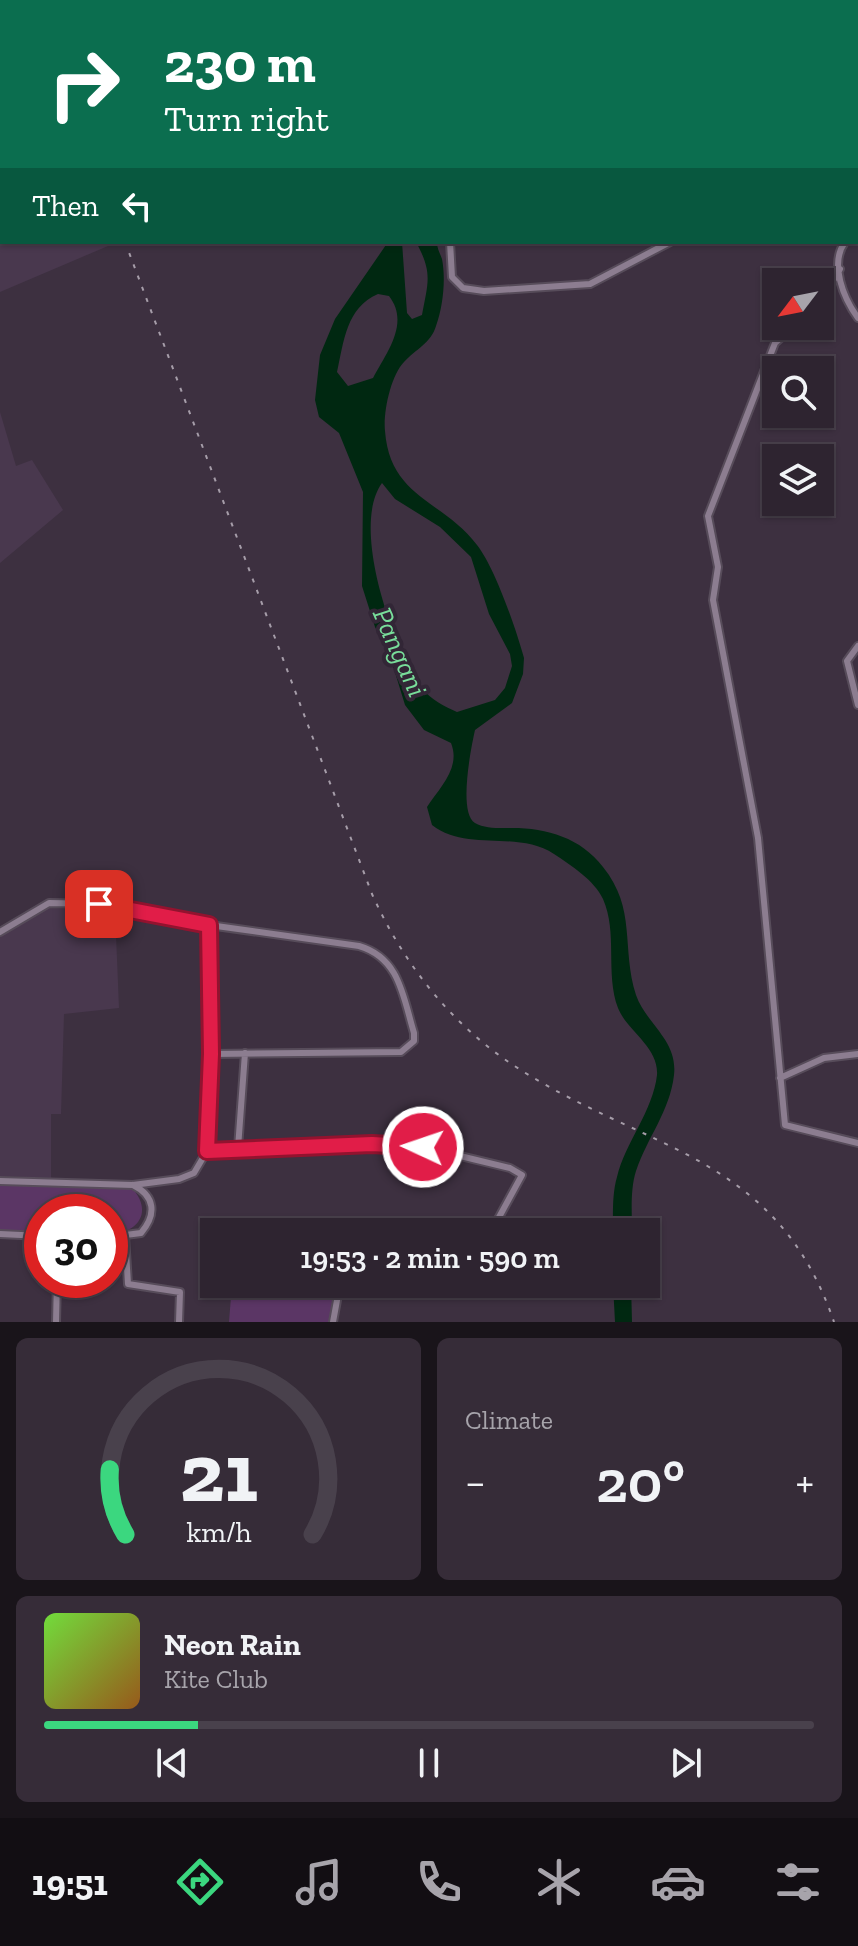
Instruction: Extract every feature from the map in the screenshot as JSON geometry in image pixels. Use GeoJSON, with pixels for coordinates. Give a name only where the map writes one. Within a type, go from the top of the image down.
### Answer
{"type":"FeatureCollection","features":[{"type":"Feature","properties":{"kind":"street"},"geometry":{"type":"LineString","coordinates":[[450,244],[452,277],[463,288],[484,291],[590,284],[666,244]]}},
{"type":"Feature","properties":{"kind":"street"},"geometry":{"type":"LineString","coordinates":[[844,244],[840,249],[841,292],[858,318]]}},
{"type":"Feature","properties":{"kind":"street"},"geometry":{"type":"LineString","coordinates":[[834,279],[840,269]]}},
{"type":"Feature","properties":{"kind":"street"},"geometry":{"type":"LineString","coordinates":[[778,340],[708,516],[718,567],[713,600],[758,838],[785,1125],[858,1143]]}},
{"type":"Feature","properties":{"kind":"street"},"geometry":{"type":"LineString","coordinates":[[858,646],[847,661],[858,705]]}},
{"type":"Feature","properties":{"kind":"street"},"geometry":{"type":"LineString","coordinates":[[0,932],[49,903],[99,904],[376,951],[395,971],[414,1033],[414,1041],[401,1052],[211,1054]]}},
{"type":"Feature","properties":{"kind":"street"},"geometry":{"type":"LineString","coordinates":[[0,1181],[133,1185],[179,1179],[194,1173],[207,1151],[211,1054],[209,925]]}},
{"type":"Feature","properties":{"kind":"street"},"geometry":{"type":"LineString","coordinates":[[238,1148],[245,1053]]}},
{"type":"Feature","properties":{"kind":"street"},"geometry":{"type":"LineString","coordinates":[[780,1078],[824,1058],[858,1054]]}},
{"type":"Feature","properties":{"kind":"street"},"geometry":{"type":"LineString","coordinates":[[207,1151],[372,1144],[423,1147],[510,1168],[522,1175],[499,1218]]}},
{"type":"Feature","properties":{"kind":"street"},"geometry":{"type":"LineString","coordinates":[[128,1235],[141,1233],[151,1215],[147,1192],[133,1185]]}},
{"type":"Feature","properties":{"kind":"street"},"geometry":{"type":"LineString","coordinates":[[0,1234],[24,1235]]}},
{"type":"Feature","properties":{"kind":"street"},"geometry":{"type":"LineString","coordinates":[[128,1284],[180,1292],[179,1322]]}},
{"type":"Feature","properties":{"kind":"street"},"geometry":{"type":"LineString","coordinates":[[56,1322],[57,1298]]}},
{"type":"Feature","properties":{"kind":"street"},"geometry":{"type":"LineString","coordinates":[[333,1322],[337,1298]]}},
{"type":"Feature","properties":{"kind":"shaded area"},"geometry":{"type":"Polygon","coordinates":[[[0,244],[113,244],[0,292],[0,244]]]}},
{"type":"Feature","properties":{"kind":"shaded area"},"geometry":{"type":"Polygon","coordinates":[[[0,412],[16,466],[32,460],[63,510],[0,563],[0,412]]]}},
{"type":"Feature","properties":{"kind":"shaded area"},"geometry":{"type":"Polygon","coordinates":[[[50,905],[115,910],[119,1008],[64,1014],[61,1114],[51,1114],[51,1178],[0,1176],[0,935],[50,905]]]}},
{"type":"Feature","properties":{"kind":"shaded area"},"geometry":{"type":"Polygon","coordinates":[[[0,1184],[132,1188],[142,1205],[140,1219],[128,1230],[128,1194],[24,1194],[24,1232],[0,1231],[0,1184]]]}},
{"type":"Feature","properties":{"kind":"shaded area"},"geometry":{"type":"Polygon","coordinates":[[[231,1298],[335,1298],[331,1322],[229,1322],[231,1298]]]}},
{"type":"Feature","properties":{"kind":"water","name":"Pangani"},"geometry":{"type":"Polygon","coordinates":[[[387,244],[402,244],[407,313],[412,319],[422,315],[428,278],[417,244],[437,244],[444,275],[440,310],[431,337],[399,368],[392,385],[385,423],[389,453],[407,485],[463,530],[484,555],[504,599],[524,658],[523,674],[512,703],[475,730],[466,794],[470,817],[483,826],[525,828],[562,837],[584,849],[603,867],[620,898],[636,995],[671,1052],[674,1063],[672,1088],[634,1178],[632,1218],[613,1218],[614,1190],[621,1164],[650,1101],[657,1075],[653,1056],[622,1016],[614,995],[610,925],[603,899],[582,874],[540,847],[509,841],[460,838],[432,825],[427,807],[451,769],[451,743],[424,730],[405,705],[390,656],[375,627],[362,586],[363,492],[339,433],[319,417],[315,400],[320,355],[335,319],[387,244]],[[378,294],[367,300],[353,317],[337,372],[348,386],[373,378],[394,337],[397,327],[395,306],[389,296],[378,294]],[[382,483],[373,503],[371,528],[373,557],[388,617],[422,688],[429,696],[457,712],[495,700],[505,688],[512,666],[510,654],[489,614],[471,557],[440,527],[395,499],[382,483]]]}},
{"type":"Feature","properties":{"kind":"water"},"geometry":{"type":"Polygon","coordinates":[[[614,1298],[631,1298],[632,1322],[615,1322],[614,1298]]]}},
{"type":"Feature","properties":{"kind":"railway"},"geometry":{"type":"LineString","coordinates":[[126,244],[372,894],[398,944],[449,1011],[513,1065],[562,1094],[700,1162],[741,1189],[778,1222],[809,1266],[834,1322]]}},
{"type":"Feature","properties":{"kind":"route"},"geometry":{"type":"LineString","coordinates":[[99,904],[209,925],[211,1054],[207,1151],[372,1144],[423,1147]]}}]}
